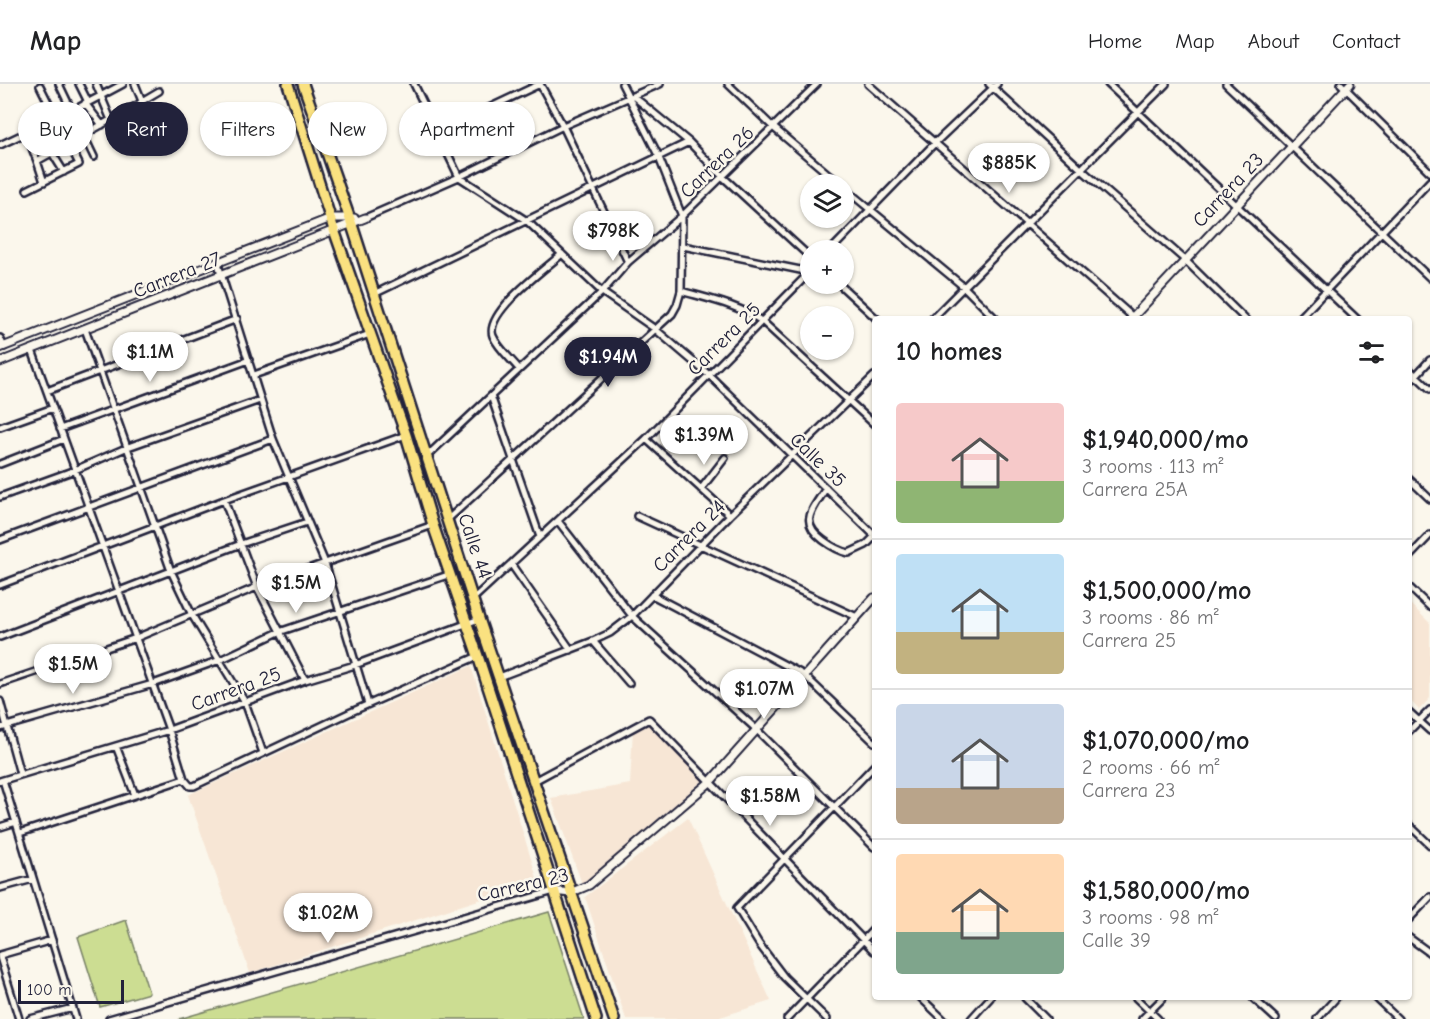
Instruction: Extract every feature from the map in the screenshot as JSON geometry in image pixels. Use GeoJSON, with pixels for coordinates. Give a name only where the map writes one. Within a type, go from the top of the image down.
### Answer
{"type":"FeatureCollection","features":[{"type":"Feature","properties":{"kind":"main road","name":"Calle 44"},"geometry":{"type":"LineString","coordinates":[[288,84],[334,230],[406,435],[433,525],[596,1019]]}},
{"type":"Feature","properties":{"kind":"main road","name":"Calle 44"},"geometry":{"type":"LineString","coordinates":[[303,84],[351,221],[479,618],[614,1019]]}},
{"type":"Feature","properties":{"kind":"street"},"geometry":{"type":"LineString","coordinates":[[59,84],[68,102]]}},
{"type":"Feature","properties":{"kind":"street"},"geometry":{"type":"LineString","coordinates":[[79,84],[87,102]]}},
{"type":"Feature","properties":{"kind":"street"},"geometry":{"type":"LineString","coordinates":[[96,84],[105,103]]}},
{"type":"Feature","properties":{"kind":"street"},"geometry":{"type":"LineString","coordinates":[[135,84],[142,101],[159,91]]}},
{"type":"Feature","properties":{"kind":"street"},"geometry":{"type":"LineString","coordinates":[[414,84],[423,102]]}},
{"type":"Feature","properties":{"kind":"street"},"geometry":{"type":"LineString","coordinates":[[502,102],[540,84],[563,126],[628,262]]}},
{"type":"Feature","properties":{"kind":"street"},"geometry":{"type":"LineString","coordinates":[[447,520],[672,314],[677,306],[681,291],[682,216],[658,155],[631,97],[622,84]]}},
{"type":"Feature","properties":{"kind":"street","name":"Carrera 27"},"geometry":{"type":"LineString","coordinates":[[0,362],[222,275],[351,221],[365,218],[459,177],[563,126],[660,84]]}},
{"type":"Feature","properties":{"kind":"street"},"geometry":{"type":"LineString","coordinates":[[728,84],[774,128],[828,174]]}},
{"type":"Feature","properties":{"kind":"street","name":"Carrera 26"},"geometry":{"type":"LineString","coordinates":[[427,456],[602,292],[628,262],[723,177],[817,84]]}},
{"type":"Feature","properties":{"kind":"street"},"geometry":{"type":"LineString","coordinates":[[868,84],[1129,316]]}},
{"type":"Feature","properties":{"kind":"street"},"geometry":{"type":"LineString","coordinates":[[1108,84],[1354,316]]}},
{"type":"Feature","properties":{"kind":"street"},"geometry":{"type":"LineString","coordinates":[[935,316],[1167,84]]}},
{"type":"Feature","properties":{"kind":"street"},"geometry":{"type":"LineString","coordinates":[[1226,84],[1430,278]]}},
{"type":"Feature","properties":{"kind":"street"},"geometry":{"type":"LineString","coordinates":[[89,102],[118,85]]}},
{"type":"Feature","properties":{"kind":"street"},"geometry":{"type":"LineString","coordinates":[[841,240],[993,85],[1081,169],[1185,260],[1242,316]]}},
{"type":"Feature","properties":{"kind":"street"},"geometry":{"type":"LineString","coordinates":[[40,86],[49,102]]}},
{"type":"Feature","properties":{"kind":"street"},"geometry":{"type":"LineString","coordinates":[[1346,86],[1430,172]]}},
{"type":"Feature","properties":{"kind":"street","name":"Carrera 23"},"geometry":{"type":"LineString","coordinates":[[1135,316],[1346,86]]}},
{"type":"Feature","properties":{"kind":"street"},"geometry":{"type":"LineString","coordinates":[[631,97],[689,142],[723,177],[800,248]]}},
{"type":"Feature","properties":{"kind":"street"},"geometry":{"type":"LineString","coordinates":[[93,112],[102,125]]}},
{"type":"Feature","properties":{"kind":"street"},"geometry":{"type":"LineString","coordinates":[[93,130],[105,123]]}},
{"type":"Feature","properties":{"kind":"street"},"geometry":{"type":"LineString","coordinates":[[0,146],[18,137]]}},
{"type":"Feature","properties":{"kind":"street"},"geometry":{"type":"LineString","coordinates":[[374,294],[689,142]]}},
{"type":"Feature","properties":{"kind":"street"},"geometry":{"type":"LineString","coordinates":[[35,156],[44,182]]}},
{"type":"Feature","properties":{"kind":"street"},"geometry":{"type":"LineString","coordinates":[[37,161],[45,156]]}},
{"type":"Feature","properties":{"kind":"street"},"geometry":{"type":"LineString","coordinates":[[54,156],[64,172]]}},
{"type":"Feature","properties":{"kind":"street"},"geometry":{"type":"LineString","coordinates":[[27,190],[79,164],[75,156]]}},
{"type":"Feature","properties":{"kind":"street"},"geometry":{"type":"LineString","coordinates":[[449,156],[459,177]]}},
{"type":"Feature","properties":{"kind":"street","name":"Calle 35"},"geometry":{"type":"LineString","coordinates":[[459,177],[527,221],[602,292],[655,329],[709,375],[872,534]]}},
{"type":"Feature","properties":{"kind":"street"},"geometry":{"type":"LineString","coordinates":[[1302,316],[1430,181]]}},
{"type":"Feature","properties":{"kind":"street"},"geometry":{"type":"LineString","coordinates":[[854,196],[964,287],[993,316]]}},
{"type":"Feature","properties":{"kind":"street","name":"Carrera 27"},"geometry":{"type":"LineString","coordinates":[[2,348],[331,218],[351,221]]}},
{"type":"Feature","properties":{"kind":"street"},"geometry":{"type":"LineString","coordinates":[[683,246],[800,270]]}},
{"type":"Feature","properties":{"kind":"street"},"geometry":{"type":"LineString","coordinates":[[519,369],[494,338],[493,326],[506,304],[562,254]]}},
{"type":"Feature","properties":{"kind":"street"},"geometry":{"type":"LineString","coordinates":[[218,264],[273,439],[325,563],[368,704]]}},
{"type":"Feature","properties":{"kind":"street","name":"Carrera 25"},"geometry":{"type":"LineString","coordinates":[[474,598],[646,439],[800,283]]}},
{"type":"Feature","properties":{"kind":"street"},"geometry":{"type":"LineString","coordinates":[[681,291],[750,313],[763,322],[872,422]]}},
{"type":"Feature","properties":{"kind":"street"},"geometry":{"type":"LineString","coordinates":[[850,294],[874,316]]}},
{"type":"Feature","properties":{"kind":"street"},"geometry":{"type":"LineString","coordinates":[[47,391],[237,319]]}},
{"type":"Feature","properties":{"kind":"street"},"geometry":{"type":"LineString","coordinates":[[85,329],[171,571],[192,615],[245,702],[263,753]]}},
{"type":"Feature","properties":{"kind":"street"},"geometry":{"type":"LineString","coordinates":[[254,375],[370,334]]}},
{"type":"Feature","properties":{"kind":"street"},"geometry":{"type":"LineString","coordinates":[[0,338],[2,348]]}},
{"type":"Feature","properties":{"kind":"street"},"geometry":{"type":"LineString","coordinates":[[32,350],[153,684],[185,781],[190,786],[478,656]]}},
{"type":"Feature","properties":{"kind":"street"},"geometry":{"type":"LineString","coordinates":[[60,429],[249,360]]}},
{"type":"Feature","properties":{"kind":"street"},"geometry":{"type":"LineString","coordinates":[[1412,380],[1430,360]]}},
{"type":"Feature","properties":{"kind":"street"},"geometry":{"type":"LineString","coordinates":[[1412,372],[1430,389]]}},
{"type":"Feature","properties":{"kind":"street","name":"Carrera 24"},"geometry":{"type":"LineString","coordinates":[[499,677],[593,641],[610,633],[632,616],[730,514],[872,378]]}},
{"type":"Feature","properties":{"kind":"street"},"geometry":{"type":"LineString","coordinates":[[491,396],[540,537]]}},
{"type":"Feature","properties":{"kind":"street"},"geometry":{"type":"LineString","coordinates":[[0,497],[75,470],[128,447],[260,400]]}},
{"type":"Feature","properties":{"kind":"street"},"geometry":{"type":"LineString","coordinates":[[0,427],[53,408]]}},
{"type":"Feature","properties":{"kind":"street"},"geometry":{"type":"LineString","coordinates":[[0,585],[406,435]]}},
{"type":"Feature","properties":{"kind":"street"},"geometry":{"type":"LineString","coordinates":[[0,464],[64,439]]}},
{"type":"Feature","properties":{"kind":"street"},"geometry":{"type":"LineString","coordinates":[[0,540],[273,439]]}},
{"type":"Feature","properties":{"kind":"street"},"geometry":{"type":"LineString","coordinates":[[646,439],[730,514]]}},
{"type":"Feature","properties":{"kind":"street"},"geometry":{"type":"LineString","coordinates":[[701,489],[725,458]]}},
{"type":"Feature","properties":{"kind":"street"},"geometry":{"type":"LineString","coordinates":[[1412,482],[1430,499]]}},
{"type":"Feature","properties":{"kind":"street"},"geometry":{"type":"LineString","coordinates":[[825,488],[808,519],[808,526],[813,533],[831,546],[849,553],[866,545],[872,538]]}},
{"type":"Feature","properties":{"kind":"street"},"geometry":{"type":"LineString","coordinates":[[225,500],[257,587],[305,680]]}},
{"type":"Feature","properties":{"kind":"street"},"geometry":{"type":"LineString","coordinates":[[637,516],[857,617]]}},
{"type":"Feature","properties":{"kind":"street"},"geometry":{"type":"LineString","coordinates":[[558,521],[632,616],[756,729],[872,845]]}},
{"type":"Feature","properties":{"kind":"street"},"geometry":{"type":"LineString","coordinates":[[0,637],[241,544],[307,522]]}},
{"type":"Feature","properties":{"kind":"street"},"geometry":{"type":"LineString","coordinates":[[0,684],[136,638],[257,587],[433,525]]}},
{"type":"Feature","properties":{"kind":"street"},"geometry":{"type":"LineString","coordinates":[[1412,554],[1430,535]]}},
{"type":"Feature","properties":{"kind":"street"},"geometry":{"type":"LineString","coordinates":[[511,564],[571,650]]}},
{"type":"Feature","properties":{"kind":"street"},"geometry":{"type":"LineString","coordinates":[[0,728],[153,684],[220,660],[279,633],[451,574]]}},
{"type":"Feature","properties":{"kind":"street"},"geometry":{"type":"LineString","coordinates":[[1412,590],[1430,608]]}},
{"type":"Feature","properties":{"kind":"street"},"geometry":{"type":"LineString","coordinates":[[652,595],[804,675],[872,740]]}},
{"type":"Feature","properties":{"kind":"street","name":"Carrera 23"},"geometry":{"type":"LineString","coordinates":[[109,1019],[554,891],[570,893],[589,885],[710,782],[872,600]]}},
{"type":"Feature","properties":{"kind":"street","name":"Carrera 25"},"geometry":{"type":"LineString","coordinates":[[2,780],[169,730],[305,680],[355,665],[479,618]]}},
{"type":"Feature","properties":{"kind":"street"},"geometry":{"type":"LineString","coordinates":[[593,641],[629,683]]}},
{"type":"Feature","properties":{"kind":"street"},"geometry":{"type":"LineString","coordinates":[[0,701],[20,774]]}},
{"type":"Feature","properties":{"kind":"street"},"geometry":{"type":"LineString","coordinates":[[1412,728],[1430,710]]}},
{"type":"Feature","properties":{"kind":"street"},"geometry":{"type":"LineString","coordinates":[[1412,715],[1430,731]]}},
{"type":"Feature","properties":{"kind":"street"},"geometry":{"type":"LineString","coordinates":[[534,781],[650,719],[872,949]]}},
{"type":"Feature","properties":{"kind":"street"},"geometry":{"type":"LineString","coordinates":[[116,746],[135,795]]}},
{"type":"Feature","properties":{"kind":"street"},"geometry":{"type":"LineString","coordinates":[[827,1019],[784,977],[759,944],[737,908],[872,768]]}},
{"type":"Feature","properties":{"kind":"street"},"geometry":{"type":"LineString","coordinates":[[2,780],[76,1019]]}},
{"type":"Feature","properties":{"kind":"street"},"geometry":{"type":"LineString","coordinates":[[20,833],[185,781]]}},
{"type":"Feature","properties":{"kind":"street"},"geometry":{"type":"LineString","coordinates":[[0,827],[16,822]]}},
{"type":"Feature","properties":{"kind":"street"},"geometry":{"type":"LineString","coordinates":[[1412,828],[1430,844]]}},
{"type":"Feature","properties":{"kind":"street"},"geometry":{"type":"LineString","coordinates":[[0,888],[33,879]]}},
{"type":"Feature","properties":{"kind":"street"},"geometry":{"type":"LineString","coordinates":[[1412,916],[1430,897]]}},
{"type":"Feature","properties":{"kind":"street"},"geometry":{"type":"LineString","coordinates":[[787,1019],[872,931]]}},
{"type":"Feature","properties":{"kind":"street"},"geometry":{"type":"LineString","coordinates":[[19,1019],[0,956],[52,940]]}},
{"type":"Feature","properties":{"kind":"street"},"geometry":{"type":"LineString","coordinates":[[1412,940],[1430,953]]}},
{"type":"Feature","properties":{"kind":"street"},"geometry":{"type":"LineString","coordinates":[[923,1000],[943,1019]]}},
{"type":"Feature","properties":{"kind":"street"},"geometry":{"type":"LineString","coordinates":[[971,1019],[988,1000]]}},
{"type":"Feature","properties":{"kind":"street"},"geometry":{"type":"LineString","coordinates":[[1027,1000],[1046,1019]]}},
{"type":"Feature","properties":{"kind":"street"},"geometry":{"type":"LineString","coordinates":[[1139,1000],[1158,1019]]}},
{"type":"Feature","properties":{"kind":"street"},"geometry":{"type":"LineString","coordinates":[[1142,1019],[1161,1000]]}},
{"type":"Feature","properties":{"kind":"street"},"geometry":{"type":"LineString","coordinates":[[1255,1000],[1276,1019]]}},
{"type":"Feature","properties":{"kind":"street"},"geometry":{"type":"LineString","coordinates":[[1317,1019],[1334,1000]]}},
{"type":"Feature","properties":{"kind":"street"},"geometry":{"type":"LineString","coordinates":[[1378,1000],[1398,1019]]}},
{"type":"Feature","properties":{"kind":"street"},"geometry":{"type":"LineString","coordinates":[[30,1019],[73,1008]]}},
{"type":"Feature","properties":{"kind":"shaded area"},"geometry":{"type":"Polygon","coordinates":[[[1412,606],[1430,623],[1430,698],[1419,710],[1412,702],[1412,606]]]}},
{"type":"Feature","properties":{"kind":"shaded area"},"geometry":{"type":"Polygon","coordinates":[[[471,666],[538,881],[250,973],[188,795],[471,666]]]}},
{"type":"Feature","properties":{"kind":"shaded area"},"geometry":{"type":"Polygon","coordinates":[[[649,721],[705,779],[582,884],[551,798],[630,784],[633,729],[649,721]]]}},
{"type":"Feature","properties":{"kind":"shaded area"},"geometry":{"type":"Polygon","coordinates":[[[688,818],[771,1001],[714,1019],[626,1019],[585,897],[688,818]]]}},
{"type":"Feature","properties":{"kind":"green space"},"geometry":{"type":"Polygon","coordinates":[[[549,912],[584,1019],[179,1019],[549,912]]]}},
{"type":"Feature","properties":{"kind":"green space"},"geometry":{"type":"Polygon","coordinates":[[[126,920],[149,993],[100,1007],[78,937],[126,920]]]}}]}
